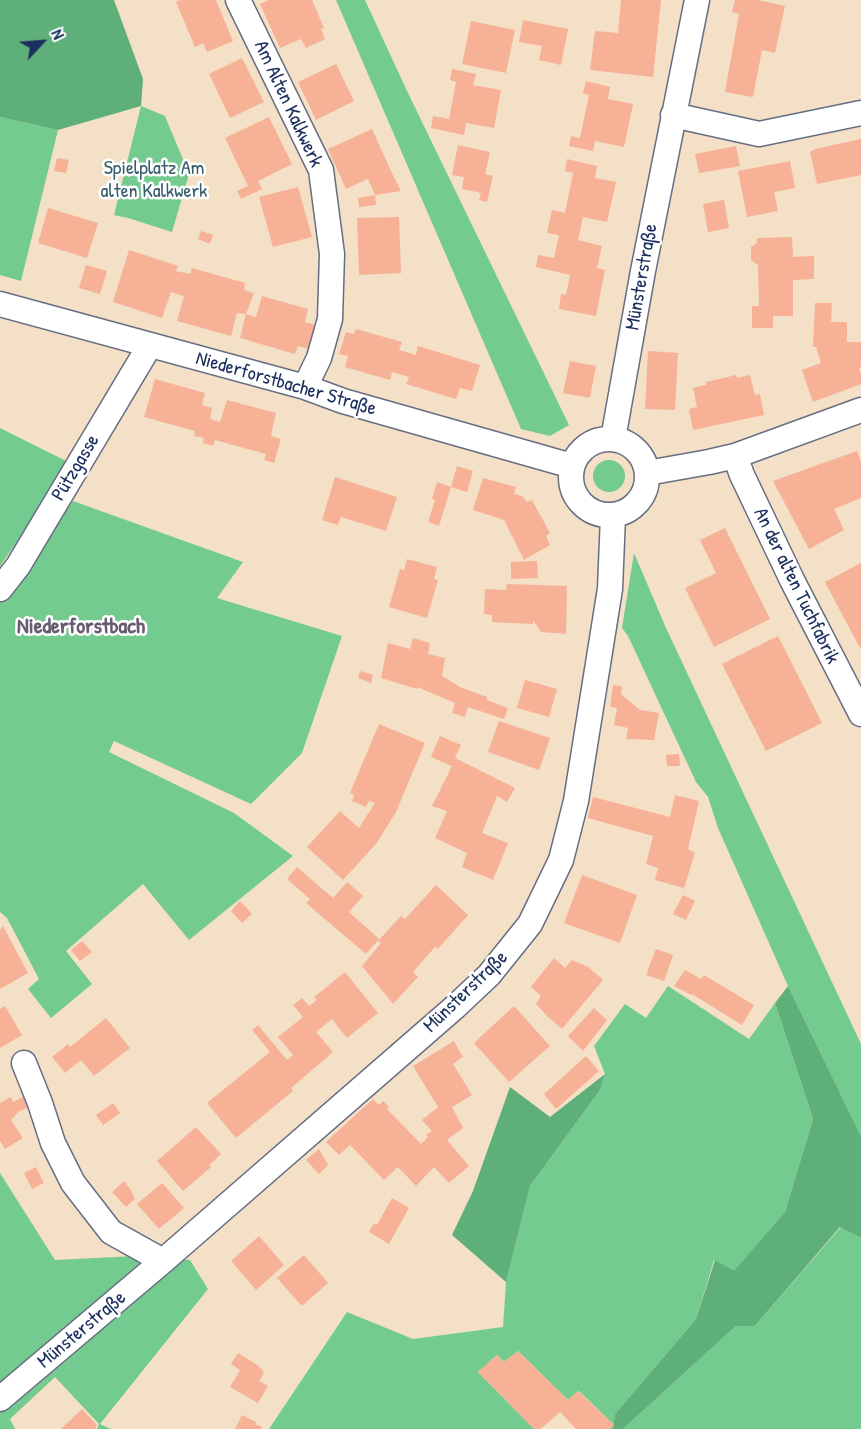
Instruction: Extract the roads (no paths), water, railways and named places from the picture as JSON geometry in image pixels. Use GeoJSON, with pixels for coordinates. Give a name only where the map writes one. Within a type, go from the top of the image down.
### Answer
{"type":"FeatureCollection","features":[{"type":"Feature","properties":{"kind":"street","name":"Am Alten Kalkwerk"},"geometry":{"type":"LineString","coordinates":[[238,0],[321,170],[332,254],[330,319],[319,358],[305,387]]}},
{"type":"Feature","properties":{"kind":"street","name":"Münsterstraße"},"geometry":{"type":"LineString","coordinates":[[613,439],[643,271],[697,0]]}},
{"type":"Feature","properties":{"kind":"street"},"geometry":{"type":"LineString","coordinates":[[673,115],[759,134],[861,113]]}},
{"type":"Feature","properties":{"kind":"street","name":"Niederforstbacher Straße"},"geometry":{"type":"LineString","coordinates":[[0,304],[305,387],[572,466]]}},
{"type":"Feature","properties":{"kind":"street","name":"Pützgasse"},"geometry":{"type":"LineString","coordinates":[[0,589],[18,566],[150,345]]}},
{"type":"Feature","properties":{"kind":"street"},"geometry":{"type":"LineString","coordinates":[[647,472],[735,456],[861,410]]}},
{"type":"Feature","properties":{"kind":"street"},"geometry":{"type":"LineString","coordinates":[[613,439],[636,449],[644,460],[647,472],[646,488],[639,502],[626,512],[613,516],[598,514],[587,508],[578,499],[571,483],[572,466],[578,453],[588,445],[600,440],[613,439]]}},
{"type":"Feature","properties":{"kind":"street","name":"An der alten Tuchfabrik"},"geometry":{"type":"LineString","coordinates":[[735,456],[792,580],[861,714]]}},
{"type":"Feature","properties":{"kind":"street","name":"Münsterstraße"},"geometry":{"type":"LineString","coordinates":[[0,1399],[163,1261],[472,991],[489,975],[530,924],[561,860],[576,801],[610,589],[613,516]]}},
{"type":"Feature","properties":{"kind":"street"},"geometry":{"type":"LineString","coordinates":[[24,1063],[53,1143],[72,1183],[111,1232],[163,1261]]}},
{"type":"Feature","properties":{"kind":"district","name":"Niederforstbach"},"geometry":{"type":"Point","coordinates":[81,627]}},
{"type":"Feature","properties":{"kind":"park label","name":"Spielplatz Am alten Kalkwerk"},"geometry":{"type":"Point","coordinates":[154,180]}}]}
